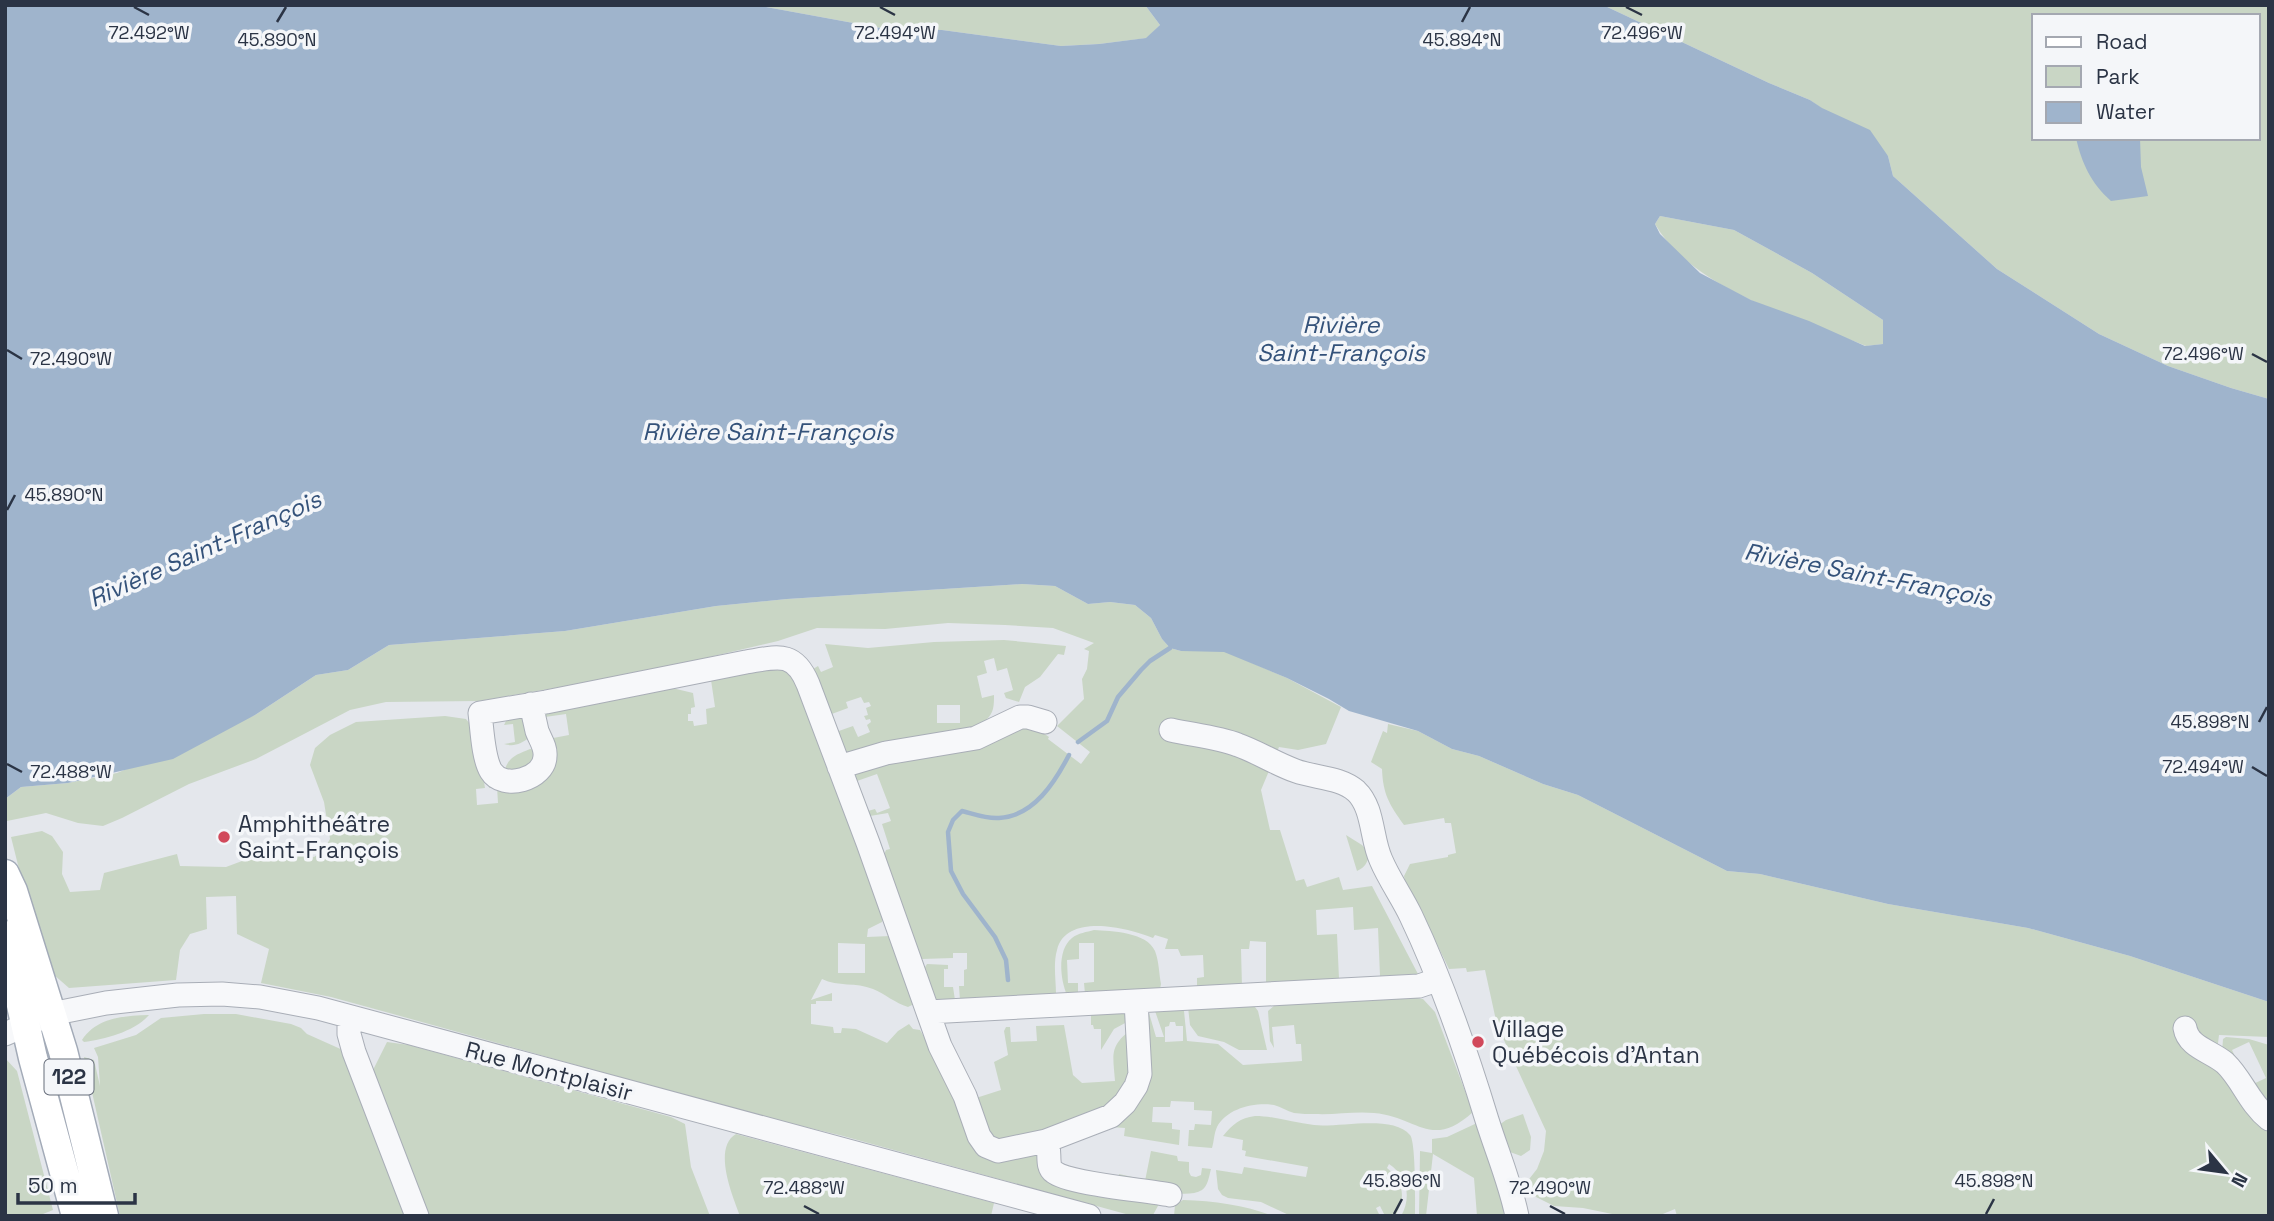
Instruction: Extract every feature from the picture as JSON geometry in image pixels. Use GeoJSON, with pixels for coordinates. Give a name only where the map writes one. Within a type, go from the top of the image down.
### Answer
{"type":"FeatureCollection","features":[{"type":"Feature","properties":{"kind":"main road","name":"122"},"geometry":{"type":"LineString","coordinates":[[5,874],[13,891],[64,1055],[104,1216]]}},
{"type":"Feature","properties":{"kind":"main road"},"geometry":{"type":"LineString","coordinates":[[5,934],[15,1029],[76,1216]]}},
{"type":"Feature","properties":{"kind":"street"},"geometry":{"type":"LineString","coordinates":[[531,704],[777,657],[788,658],[800,667],[940,1046],[964,1096],[979,1136],[986,1146],[998,1151],[1046,1141],[1111,1116],[1125,1102],[1136,1086],[1140,1074],[1136,1001]]}},
{"type":"Feature","properties":{"kind":"street"},"geometry":{"type":"LineString","coordinates":[[839,767],[886,753],[976,738],[1020,717],[1045,722]]}},
{"type":"Feature","properties":{"kind":"street"},"geometry":{"type":"LineString","coordinates":[[1171,730],[1235,743],[1291,769],[1332,779],[1356,791],[1369,815],[1381,860],[1411,916],[1476,1081],[1511,1186],[1517,1216]]}},
{"type":"Feature","properties":{"kind":"street"},"geometry":{"type":"LineString","coordinates":[[928,1012],[1419,986],[1437,980]]}},
{"type":"Feature","properties":{"kind":"street","name":"Rue Montplaisir"},"geometry":{"type":"LineString","coordinates":[[15,1029],[51,1014],[141,998],[203,993],[267,998],[349,1017],[1089,1216]]}},
{"type":"Feature","properties":{"kind":"street"},"geometry":{"type":"LineString","coordinates":[[349,1017],[349,1034],[354,1052],[416,1216]]}},
{"type":"Feature","properties":{"kind":"street"},"geometry":{"type":"LineString","coordinates":[[2185,1028],[2186,1035],[2193,1044],[2231,1070],[2249,1099],[2269,1119]]}},
{"type":"Feature","properties":{"kind":"street"},"geometry":{"type":"LineString","coordinates":[[1046,1141],[1049,1147],[1049,1166],[1060,1175],[1170,1195]]}},
{"type":"Feature","properties":{"kind":"green space"},"geometry":{"type":"Polygon","coordinates":[[[755,5],[1145,5],[1160,25],[1147,38],[1061,46],[942,30],[886,29],[755,5]]]}},
{"type":"Feature","properties":{"kind":"green space"},"geometry":{"type":"Polygon","coordinates":[[[1603,5],[2269,5],[2269,399],[2168,366],[2099,334],[1997,269],[1893,176],[1888,156],[1810,100],[1603,5]]]}},
{"type":"Feature","properties":{"kind":"green space"},"geometry":{"type":"Polygon","coordinates":[[[1660,216],[1734,230],[1812,273],[1883,320],[1883,344],[1866,346],[1780,313],[1720,284],[1694,267],[1672,247],[1655,224],[1660,216]]]}},
{"type":"Feature","properties":{"kind":"green space"},"geometry":{"type":"Polygon","coordinates":[[[1022,584],[1055,586],[1088,604],[1110,602],[1135,605],[1151,618],[1170,648],[1181,651],[1224,651],[1287,678],[1341,707],[1326,744],[1298,750],[1279,747],[1261,790],[1270,830],[1280,830],[1296,881],[1304,879],[1307,887],[1339,877],[1343,890],[1372,886],[1418,974],[1380,976],[1378,928],[1354,930],[1353,907],[1316,910],[1317,935],[1337,934],[1339,979],[1266,982],[1266,942],[1250,941],[1249,949],[1241,949],[1242,987],[1197,987],[1197,978],[1204,977],[1203,955],[1181,956],[1178,949],[1165,949],[1168,939],[1099,926],[1072,931],[1063,938],[1056,955],[1056,994],[960,1001],[959,986],[964,986],[967,953],[953,953],[953,958],[918,957],[883,857],[886,850],[890,849],[882,824],[891,821],[888,813],[870,816],[868,811],[875,809],[877,813],[890,808],[877,774],[857,781],[852,771],[1026,725],[1049,737],[1048,739],[1081,764],[1090,752],[1057,726],[1084,699],[1082,679],[1087,669],[1089,651],[1084,649],[1094,643],[1053,628],[948,623],[885,629],[817,628],[778,641],[641,673],[479,701],[386,702],[350,710],[256,759],[189,784],[103,826],[78,823],[46,813],[7,821],[5,799],[21,787],[68,783],[117,773],[255,715],[316,675],[348,670],[389,645],[565,631],[716,606],[787,599],[1022,584]]]}},
{"type":"Feature","properties":{"kind":"green space"},"geometry":{"type":"Polygon","coordinates":[[[1004,640],[1066,646],[1064,655],[1058,654],[1040,677],[1025,687],[1019,702],[1006,698],[1004,693],[1013,690],[1007,668],[997,671],[994,658],[984,661],[987,673],[977,676],[982,698],[994,695],[994,705],[989,717],[976,726],[941,736],[847,754],[836,732],[853,726],[858,737],[870,732],[867,725],[871,722],[870,719],[866,720],[864,716],[868,715],[866,708],[871,706],[869,702],[864,703],[861,697],[846,702],[848,708],[829,715],[813,669],[818,666],[821,672],[833,667],[825,644],[868,648],[934,642],[1004,640]],[[937,705],[937,723],[960,723],[960,705],[937,705]]]}},
{"type":"Feature","properties":{"kind":"green space"},"geometry":{"type":"Polygon","coordinates":[[[785,665],[793,676],[885,912],[882,922],[868,929],[867,937],[890,936],[914,1004],[908,1007],[867,987],[822,979],[811,1000],[832,993],[832,1001],[816,1001],[816,1004],[811,1004],[811,1024],[833,1027],[834,1033],[841,1033],[842,1028],[856,1029],[887,1043],[909,1024],[913,1029],[920,1030],[980,1145],[1040,1147],[1045,1165],[1159,1204],[1153,1215],[1133,1216],[331,997],[261,983],[269,949],[237,934],[236,896],[206,897],[207,929],[190,934],[180,950],[176,980],[69,988],[53,974],[25,893],[11,837],[42,831],[52,836],[63,852],[62,874],[70,892],[100,890],[104,873],[177,854],[180,866],[226,867],[274,849],[314,857],[323,851],[330,839],[324,802],[310,765],[315,748],[330,735],[356,722],[445,716],[466,719],[476,732],[485,788],[476,789],[477,805],[498,803],[497,787],[489,788],[492,779],[526,787],[548,739],[569,735],[566,714],[545,717],[547,708],[668,687],[693,693],[695,707],[691,708],[691,714],[688,714],[688,721],[693,721],[694,726],[707,724],[706,709],[715,707],[711,680],[785,665]],[[838,943],[838,973],[865,973],[865,944],[838,943]]]}},
{"type":"Feature","properties":{"kind":"green space"},"geometry":{"type":"Polygon","coordinates":[[[522,715],[530,737],[517,744],[504,744],[515,742],[513,724],[504,725],[507,719],[522,715]]]}},
{"type":"Feature","properties":{"kind":"green space"},"geometry":{"type":"Polygon","coordinates":[[[1388,724],[1418,731],[1452,749],[1479,756],[1543,784],[1578,795],[1727,871],[1760,874],[1888,904],[2028,928],[2130,956],[2269,1002],[2269,1037],[2219,1035],[2216,1059],[2222,1053],[2223,1039],[2226,1037],[2249,1039],[2269,1045],[2269,1216],[1677,1216],[1675,1209],[1658,1216],[1622,1216],[1583,1208],[1554,1206],[1536,1197],[1526,1183],[1537,1169],[1544,1151],[1546,1131],[1497,1025],[1485,970],[1467,972],[1466,968],[1449,969],[1418,905],[1406,887],[1404,876],[1410,864],[1456,853],[1451,823],[1445,823],[1444,818],[1404,825],[1394,811],[1384,785],[1382,769],[1371,762],[1383,731],[1387,733],[1388,724]],[[2249,1042],[2232,1050],[2249,1086],[2266,1078],[2249,1042]]]}},
{"type":"Feature","properties":{"kind":"green space"},"geometry":{"type":"Polygon","coordinates":[[[530,749],[537,750],[528,774],[505,770],[511,759],[530,749]]]}},
{"type":"Feature","properties":{"kind":"green space"},"geometry":{"type":"Polygon","coordinates":[[[1346,835],[1369,853],[1366,864],[1357,871],[1346,835]]]}},
{"type":"Feature","properties":{"kind":"green space"},"geometry":{"type":"Polygon","coordinates":[[[1094,930],[1137,936],[1151,945],[1157,959],[1160,989],[1085,994],[1084,983],[1094,982],[1094,943],[1079,943],[1079,959],[1067,960],[1068,983],[1078,983],[1078,995],[1067,995],[1062,973],[1064,950],[1074,936],[1094,930]]]}},
{"type":"Feature","properties":{"kind":"green space"},"geometry":{"type":"Polygon","coordinates":[[[927,964],[948,965],[948,969],[944,969],[944,987],[953,987],[955,1000],[934,1000],[924,972],[927,964]]]}},
{"type":"Feature","properties":{"kind":"green space"},"geometry":{"type":"Polygon","coordinates":[[[1411,997],[1423,999],[1435,1012],[1473,1112],[1446,1129],[1435,1130],[1374,1113],[1302,1114],[1274,1105],[1258,1104],[1227,1115],[1216,1129],[1212,1148],[1188,1146],[1189,1130],[1194,1130],[1195,1124],[1211,1125],[1212,1111],[1194,1110],[1194,1102],[1171,1101],[1170,1107],[1153,1107],[1152,1122],[1172,1123],[1172,1129],[1180,1130],[1179,1145],[1124,1136],[1125,1128],[1111,1127],[1133,1100],[1145,1012],[1149,1013],[1156,1037],[1164,1037],[1155,1011],[1181,1008],[1184,1011],[1187,1041],[1218,1044],[1243,1065],[1302,1061],[1301,1044],[1296,1044],[1294,1025],[1272,1027],[1274,1048],[1270,1041],[1268,1011],[1275,1005],[1411,997]],[[1170,1022],[1169,1026],[1165,1027],[1165,1042],[1183,1041],[1183,1026],[1176,1026],[1175,1022],[1170,1022]]]}},
{"type":"Feature","properties":{"kind":"green space"},"geometry":{"type":"Polygon","coordinates":[[[1250,1005],[1258,1011],[1267,1050],[1239,1050],[1224,1042],[1198,1036],[1190,1025],[1188,1007],[1250,1005]]]}},
{"type":"Feature","properties":{"kind":"green space"},"geometry":{"type":"Polygon","coordinates":[[[1124,1011],[1129,1014],[1127,1022],[1114,1029],[1101,1050],[1101,1029],[1094,1029],[1091,1025],[1091,1012],[1124,1011]]]}},
{"type":"Feature","properties":{"kind":"green space"},"geometry":{"type":"Polygon","coordinates":[[[236,1014],[291,1024],[345,1051],[410,1216],[120,1216],[84,1057],[94,1060],[100,1086],[98,1057],[94,1048],[136,1035],[161,1018],[236,1014]]]}},
{"type":"Feature","properties":{"kind":"green space"},"geometry":{"type":"Polygon","coordinates":[[[149,1015],[119,1034],[92,1041],[82,1040],[88,1032],[103,1022],[121,1017],[149,1015]]]}},
{"type":"Feature","properties":{"kind":"green space"},"geometry":{"type":"Polygon","coordinates":[[[1064,1025],[1073,1075],[1082,1083],[1115,1081],[1114,1051],[1119,1040],[1132,1029],[1135,1079],[1123,1098],[1059,1131],[986,1141],[976,1098],[1001,1090],[994,1062],[1008,1055],[1004,1031],[1006,1027],[1010,1027],[1011,1042],[1037,1041],[1036,1026],[1064,1025]]]}},
{"type":"Feature","properties":{"kind":"green space"},"geometry":{"type":"Polygon","coordinates":[[[387,1042],[409,1045],[671,1117],[685,1124],[691,1167],[710,1216],[425,1216],[374,1083],[374,1068],[387,1042]]]}},
{"type":"Feature","properties":{"kind":"green space"},"geometry":{"type":"Polygon","coordinates":[[[5,1058],[17,1071],[53,1210],[38,1216],[5,1216],[5,1058]]]}},
{"type":"Feature","properties":{"kind":"green space"},"geometry":{"type":"Polygon","coordinates":[[[1523,1114],[1531,1137],[1530,1150],[1521,1156],[1510,1152],[1499,1125],[1523,1114]]]}},
{"type":"Feature","properties":{"kind":"green space"},"geometry":{"type":"Polygon","coordinates":[[[1255,1116],[1314,1125],[1378,1123],[1402,1129],[1412,1140],[1415,1216],[1401,1216],[1406,1202],[1406,1187],[1400,1175],[1389,1164],[1387,1168],[1397,1178],[1402,1196],[1395,1216],[1385,1216],[1380,1206],[1376,1208],[1380,1216],[1291,1216],[1261,1202],[1222,1195],[1218,1189],[1216,1170],[1242,1174],[1244,1167],[1306,1177],[1308,1167],[1245,1156],[1246,1151],[1242,1150],[1243,1140],[1223,1136],[1237,1122],[1255,1116]]]}},
{"type":"Feature","properties":{"kind":"green space"},"geometry":{"type":"Polygon","coordinates":[[[1477,1123],[1502,1196],[1504,1216],[1477,1216],[1474,1178],[1433,1154],[1426,1216],[1419,1216],[1420,1151],[1432,1153],[1432,1139],[1447,1137],[1477,1123]]]}},
{"type":"Feature","properties":{"kind":"green space"},"geometry":{"type":"Polygon","coordinates":[[[736,1134],[994,1203],[991,1216],[740,1216],[729,1185],[725,1161],[729,1141],[736,1134]]]}},
{"type":"Feature","properties":{"kind":"green space"},"geometry":{"type":"Polygon","coordinates":[[[1151,1151],[1177,1156],[1178,1161],[1189,1162],[1191,1176],[1201,1175],[1202,1168],[1211,1169],[1206,1186],[1194,1193],[1184,1194],[1118,1180],[1119,1174],[1137,1178],[1137,1183],[1145,1181],[1151,1151]]]}},
{"type":"Feature","properties":{"kind":"green space"},"geometry":{"type":"Polygon","coordinates":[[[1183,1200],[1229,1204],[1273,1216],[1174,1216],[1175,1205],[1183,1200]]]}},
{"type":"Feature","properties":{"kind":"water","name":"Rivière Saint-François"},"geometry":{"type":"Polygon","coordinates":[[[755,5],[886,29],[942,30],[1061,46],[1146,38],[1160,25],[1145,5],[1603,5],[1870,130],[1888,156],[1893,176],[1997,269],[2099,334],[2168,366],[2269,399],[2269,1002],[2130,956],[2028,928],[1888,904],[1760,874],[1727,871],[1578,795],[1543,784],[1479,756],[1452,749],[1418,731],[1349,711],[1287,678],[1224,652],[1181,651],[1170,648],[1151,618],[1135,605],[1110,602],[1088,604],[1055,586],[1022,584],[787,599],[716,606],[565,631],[389,645],[348,670],[316,675],[255,715],[173,759],[68,783],[21,787],[5,799],[5,6],[755,5]],[[1660,216],[1655,224],[1660,234],[1700,273],[1751,300],[1809,321],[1865,346],[1883,344],[1883,320],[1812,273],[1734,230],[1660,216]]]}},
{"type":"Feature","properties":{"kind":"water"},"geometry":{"type":"Polygon","coordinates":[[[2077,140],[2140,140],[2141,167],[2148,196],[2111,201],[2088,172],[2077,140]]]}},
{"type":"Feature","properties":{"kind":"waterway"},"geometry":{"type":"LineString","coordinates":[[1078,742],[1107,721],[1118,697],[1141,670],[1170,648]]}},
{"type":"Feature","properties":{"kind":"waterway"},"geometry":{"type":"LineString","coordinates":[[1008,980],[1006,960],[995,937],[963,894],[951,871],[948,832],[953,820],[962,811],[994,818],[1023,811],[1042,796],[1069,755]]}},
{"type":"Feature","properties":{"kind":"place","name":"Amphithéâtre Saint-François"},"geometry":{"type":"Point","coordinates":[224,837]}},
{"type":"Feature","properties":{"kind":"place","name":"Village Québécois d'Antan"},"geometry":{"type":"Point","coordinates":[1478,1042]}}]}
